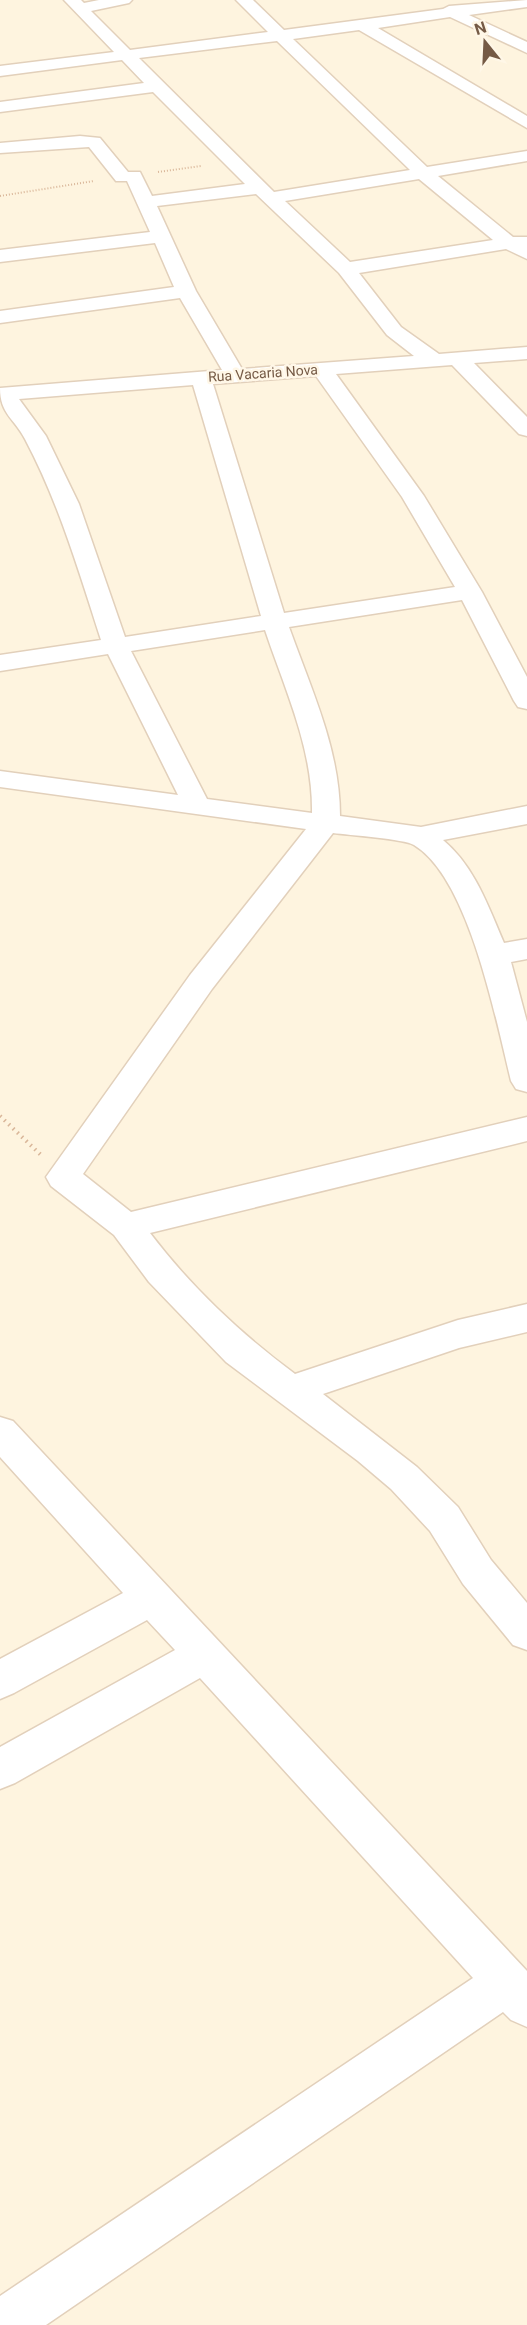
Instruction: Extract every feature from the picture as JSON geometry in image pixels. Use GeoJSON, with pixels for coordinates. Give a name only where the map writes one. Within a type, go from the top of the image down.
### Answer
{"type":"FeatureCollection","features":[{"type":"Feature","properties":{"kind":"street"},"geometry":{"type":"LineString","coordinates":[[77,4],[124,0]]}},
{"type":"Feature","properties":{"kind":"street"},"geometry":{"type":"LineString","coordinates":[[244,0],[424,174],[518,242],[527,253]]}},
{"type":"Feature","properties":{"kind":"street"},"geometry":{"type":"LineString","coordinates":[[429,0],[527,48]]}},
{"type":"Feature","properties":{"kind":"street"},"geometry":{"type":"LineString","coordinates":[[2,68],[126,56],[527,2]]}},
{"type":"Feature","properties":{"kind":"street"},"geometry":{"type":"LineString","coordinates":[[77,4],[232,162],[346,269],[394,331],[434,360]]}},
{"type":"Feature","properties":{"kind":"street"},"geometry":{"type":"LineString","coordinates":[[362,25],[527,123]]}},
{"type":"Feature","properties":{"kind":"street"},"geometry":{"type":"LineString","coordinates":[[0,107],[157,86]]}},
{"type":"Feature","properties":{"kind":"street"},"geometry":{"type":"LineString","coordinates":[[0,148],[80,141],[94,142],[128,176],[146,202],[186,291],[235,375]]}},
{"type":"Feature","properties":{"kind":"street"},"geometry":{"type":"LineString","coordinates":[[146,202],[266,193],[424,174],[527,156]]}},
{"type":"Feature","properties":{"kind":"street"},"geometry":{"type":"LineString","coordinates":[[0,256],[160,237]]}},
{"type":"Feature","properties":{"kind":"street"},"geometry":{"type":"LineString","coordinates":[[346,269],[518,242]]}},
{"type":"Feature","properties":{"kind":"street"},"geometry":{"type":"LineString","coordinates":[[0,317],[186,291]]}},
{"type":"Feature","properties":{"kind":"street"},"geometry":{"type":"LineString","coordinates":[[366,366],[394,331]]}},
{"type":"Feature","properties":{"kind":"street","name":"Rua Vacaria Nova"},"geometry":{"type":"LineString","coordinates":[[2,394],[527,353]]}},
{"type":"Feature","properties":{"kind":"street"},"geometry":{"type":"LineString","coordinates":[[457,358],[527,429]]}},
{"type":"Feature","properties":{"kind":"street"},"geometry":{"type":"LineString","coordinates":[[322,369],[414,496],[470,592],[526,699]]}},
{"type":"Feature","properties":{"kind":"street"},"geometry":{"type":"LineString","coordinates":[[201,378],[275,623],[321,753],[328,799],[326,823],[201,982],[63,1177],[126,1226],[161,1273],[239,1352],[379,1457],[444,1519],[477,1572],[527,1632]]}},
{"type":"Feature","properties":{"kind":"street"},"geometry":{"type":"LineString","coordinates":[[2,394],[35,436],[68,504],[116,646],[197,806]]}},
{"type":"Feature","properties":{"kind":"street"},"geometry":{"type":"LineString","coordinates":[[0,663],[470,592]]}},
{"type":"Feature","properties":{"kind":"street"},"geometry":{"type":"LineString","coordinates":[[0,779],[421,836],[527,815]]}},
{"type":"Feature","properties":{"kind":"street"},"geometry":{"type":"LineString","coordinates":[[421,836],[448,860],[465,887],[494,955],[527,1081]]}},
{"type":"Feature","properties":{"kind":"street"},"geometry":{"type":"LineString","coordinates":[[494,955],[527,949]]}},
{"type":"Feature","properties":{"kind":"street"},"geometry":{"type":"LineString","coordinates":[[126,1226],[527,1129]]}},
{"type":"Feature","properties":{"kind":"street"},"geometry":{"type":"LineString","coordinates":[[291,1390],[458,1334],[527,1318]]}},
{"type":"Feature","properties":{"kind":"street"},"geometry":{"type":"LineString","coordinates":[[0,1432],[517,1993],[2,2325]]}},
{"type":"Feature","properties":{"kind":"street"},"geometry":{"type":"LineString","coordinates":[[0,1680],[152,1597]]}},
{"type":"Feature","properties":{"kind":"street"},"geometry":{"type":"LineString","coordinates":[[0,1769],[205,1654]]}},
{"type":"Feature","properties":{"kind":"path"},"geometry":{"type":"LineString","coordinates":[[0,1116],[63,1177]]}}]}
